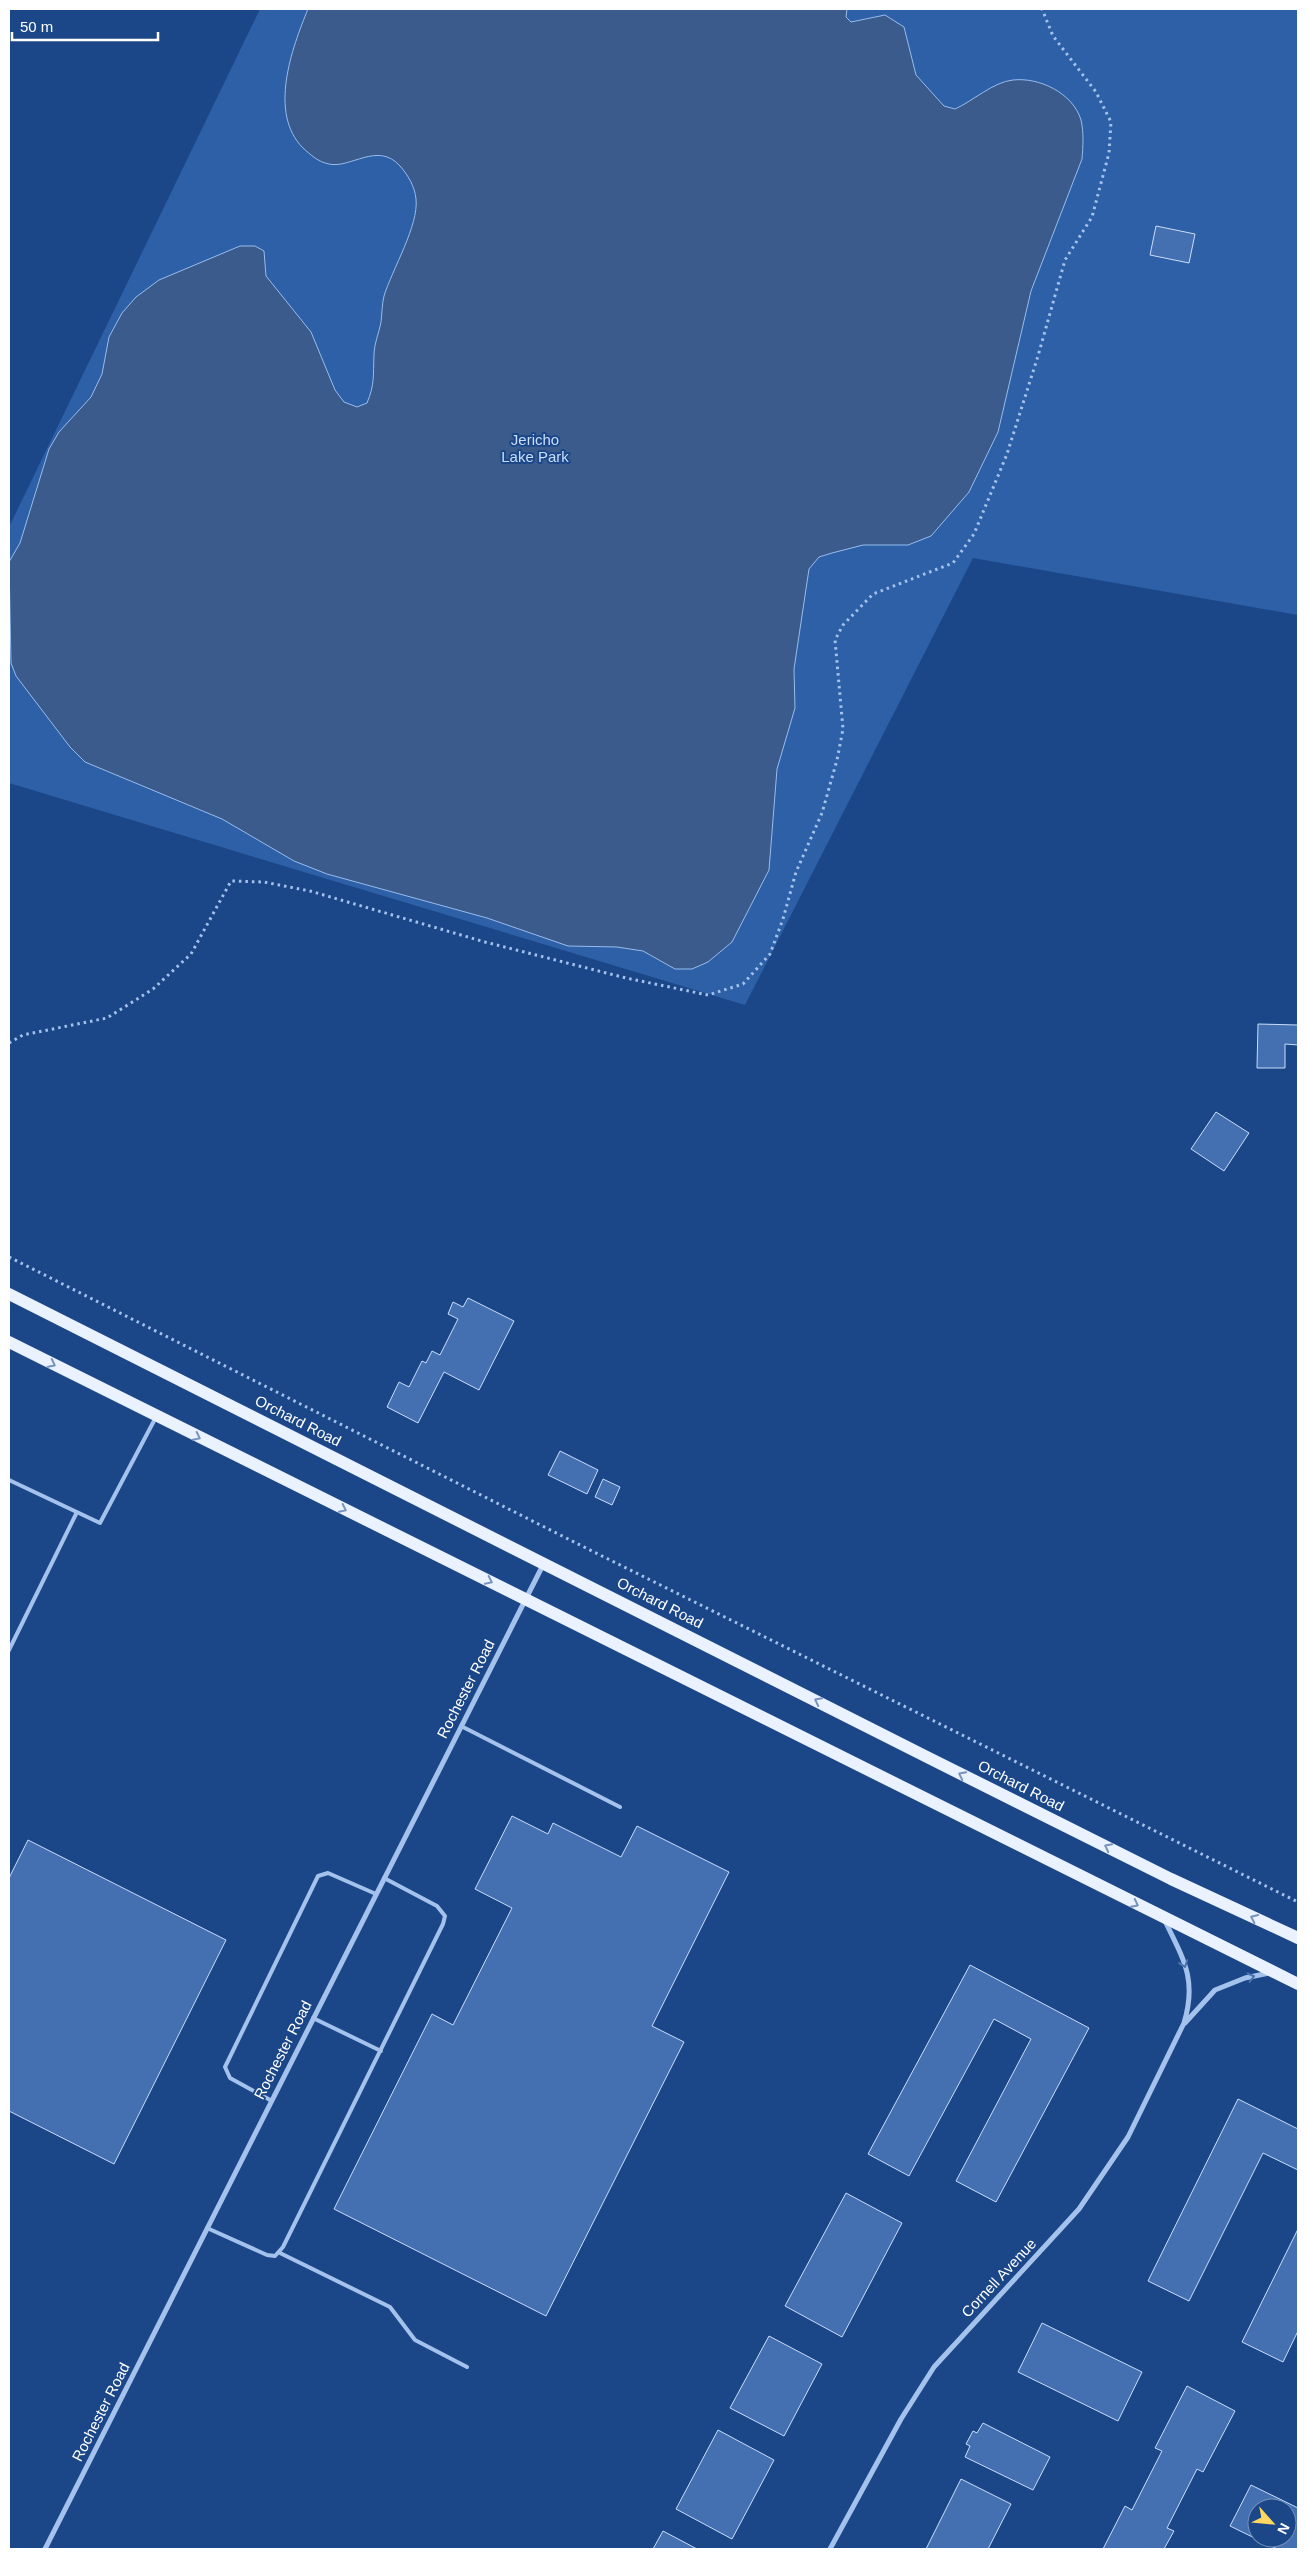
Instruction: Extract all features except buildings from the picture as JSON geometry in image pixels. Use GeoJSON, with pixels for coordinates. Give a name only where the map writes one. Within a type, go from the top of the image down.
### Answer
{"type":"FeatureCollection","features":[{"type":"Feature","properties":{"kind":"main road","name":"Orchard Road"},"geometry":{"type":"LineString","coordinates":[[9,1294],[1137,1862],[1298,1938]]}},
{"type":"Feature","properties":{"kind":"main road"},"geometry":{"type":"LineString","coordinates":[[9,1342],[1298,1984]]}},
{"type":"Feature","properties":{"kind":"street","name":"Rochester Road"},"geometry":{"type":"LineString","coordinates":[[46,2549],[544,1562]]}},
{"type":"Feature","properties":{"kind":"street","name":"Cornell Avenue"},"geometry":{"type":"LineString","coordinates":[[830,2549],[900,2419],[934,2367],[1079,2209],[1128,2137],[1184,2023],[1190,2004],[1191,1983],[1179,1949],[1165,1919]]}},
{"type":"Feature","properties":{"kind":"street","name":"Cornell Avenue"},"geometry":{"type":"LineString","coordinates":[[1184,2023],[1215,1990],[1246,1978],[1271,1972]]}},
{"type":"Feature","properties":{"kind":"lane"},"geometry":{"type":"LineString","coordinates":[[9,1480],[100,1523],[156,1416]]}},
{"type":"Feature","properties":{"kind":"lane"},"geometry":{"type":"LineString","coordinates":[[9,1650],[77,1512]]}},
{"type":"Feature","properties":{"kind":"lane"},"geometry":{"type":"LineString","coordinates":[[461,1726],[620,1807]]}},
{"type":"Feature","properties":{"kind":"lane"},"geometry":{"type":"LineString","coordinates":[[272,2101],[230,2078],[224,2067],[318,1876],[328,1873],[376,1894]]}},
{"type":"Feature","properties":{"kind":"lane"},"geometry":{"type":"LineString","coordinates":[[208,2228],[267,2256],[275,2256],[280,2253],[443,1924],[445,1916],[436,1906],[384,1878]]}},
{"type":"Feature","properties":{"kind":"lane"},"geometry":{"type":"LineString","coordinates":[[314,2018],[381,2051]]}},
{"type":"Feature","properties":{"kind":"lane"},"geometry":{"type":"LineString","coordinates":[[280,2253],[390,2307],[415,2340],[467,2367]]}},
{"type":"Feature","properties":{"kind":"path"},"geometry":{"type":"LineString","coordinates":[[9,1043],[23,1035],[107,1018],[153,989],[191,954],[231,881],[264,882],[310,891],[485,942],[626,978],[708,995],[743,984],[770,954],[783,919],[796,872],[822,813],[837,760],[843,729],[835,640],[843,625],[873,594],[953,563],[974,534],[1007,454],[1038,356],[1065,260],[1092,217],[1108,153],[1111,122],[1096,92],[1053,36],[1042,9]]}},
{"type":"Feature","properties":{"kind":"path"},"geometry":{"type":"LineString","coordinates":[[9,1257],[535,1523],[1298,1902]]}},
{"type":"Feature","properties":{"kind":"green space","name":"Jericho Lake Park"},"geometry":{"type":"Polygon","coordinates":[[[260,9],[1298,9],[1298,615],[973,558],[745,1005],[9,783],[9,527],[260,9]]]}},
{"type":"Feature","properties":{"kind":"shaded area","name":"Jericho Lake Park"},"geometry":{"type":"Polygon","coordinates":[[[308,9],[847,9],[846,17],[851,22],[885,15],[904,27],[916,75],[944,106],[955,109],[1006,81],[1033,81],[1044,84],[1063,95],[1077,110],[1081,120],[1083,135],[1082,159],[1031,291],[998,432],[969,492],[931,536],[908,545],[863,545],[832,553],[819,557],[809,569],[794,669],[795,708],[777,769],[769,870],[732,942],[708,962],[692,969],[675,969],[643,951],[617,947],[568,946],[487,918],[327,874],[294,861],[222,819],[85,762],[70,747],[16,676],[11,663],[9,562],[20,543],[49,449],[59,432],[91,397],[102,374],[109,337],[122,313],[136,297],[159,280],[240,246],[255,246],[264,251],[266,276],[311,332],[335,390],[344,402],[357,407],[367,403],[372,385],[374,351],[381,322],[384,296],[409,234],[416,210],[416,199],[413,186],[406,173],[391,159],[383,156],[373,156],[346,163],[329,164],[321,162],[303,148],[293,134],[287,117],[285,99],[286,80],[290,61],[308,9]]]}}]}
